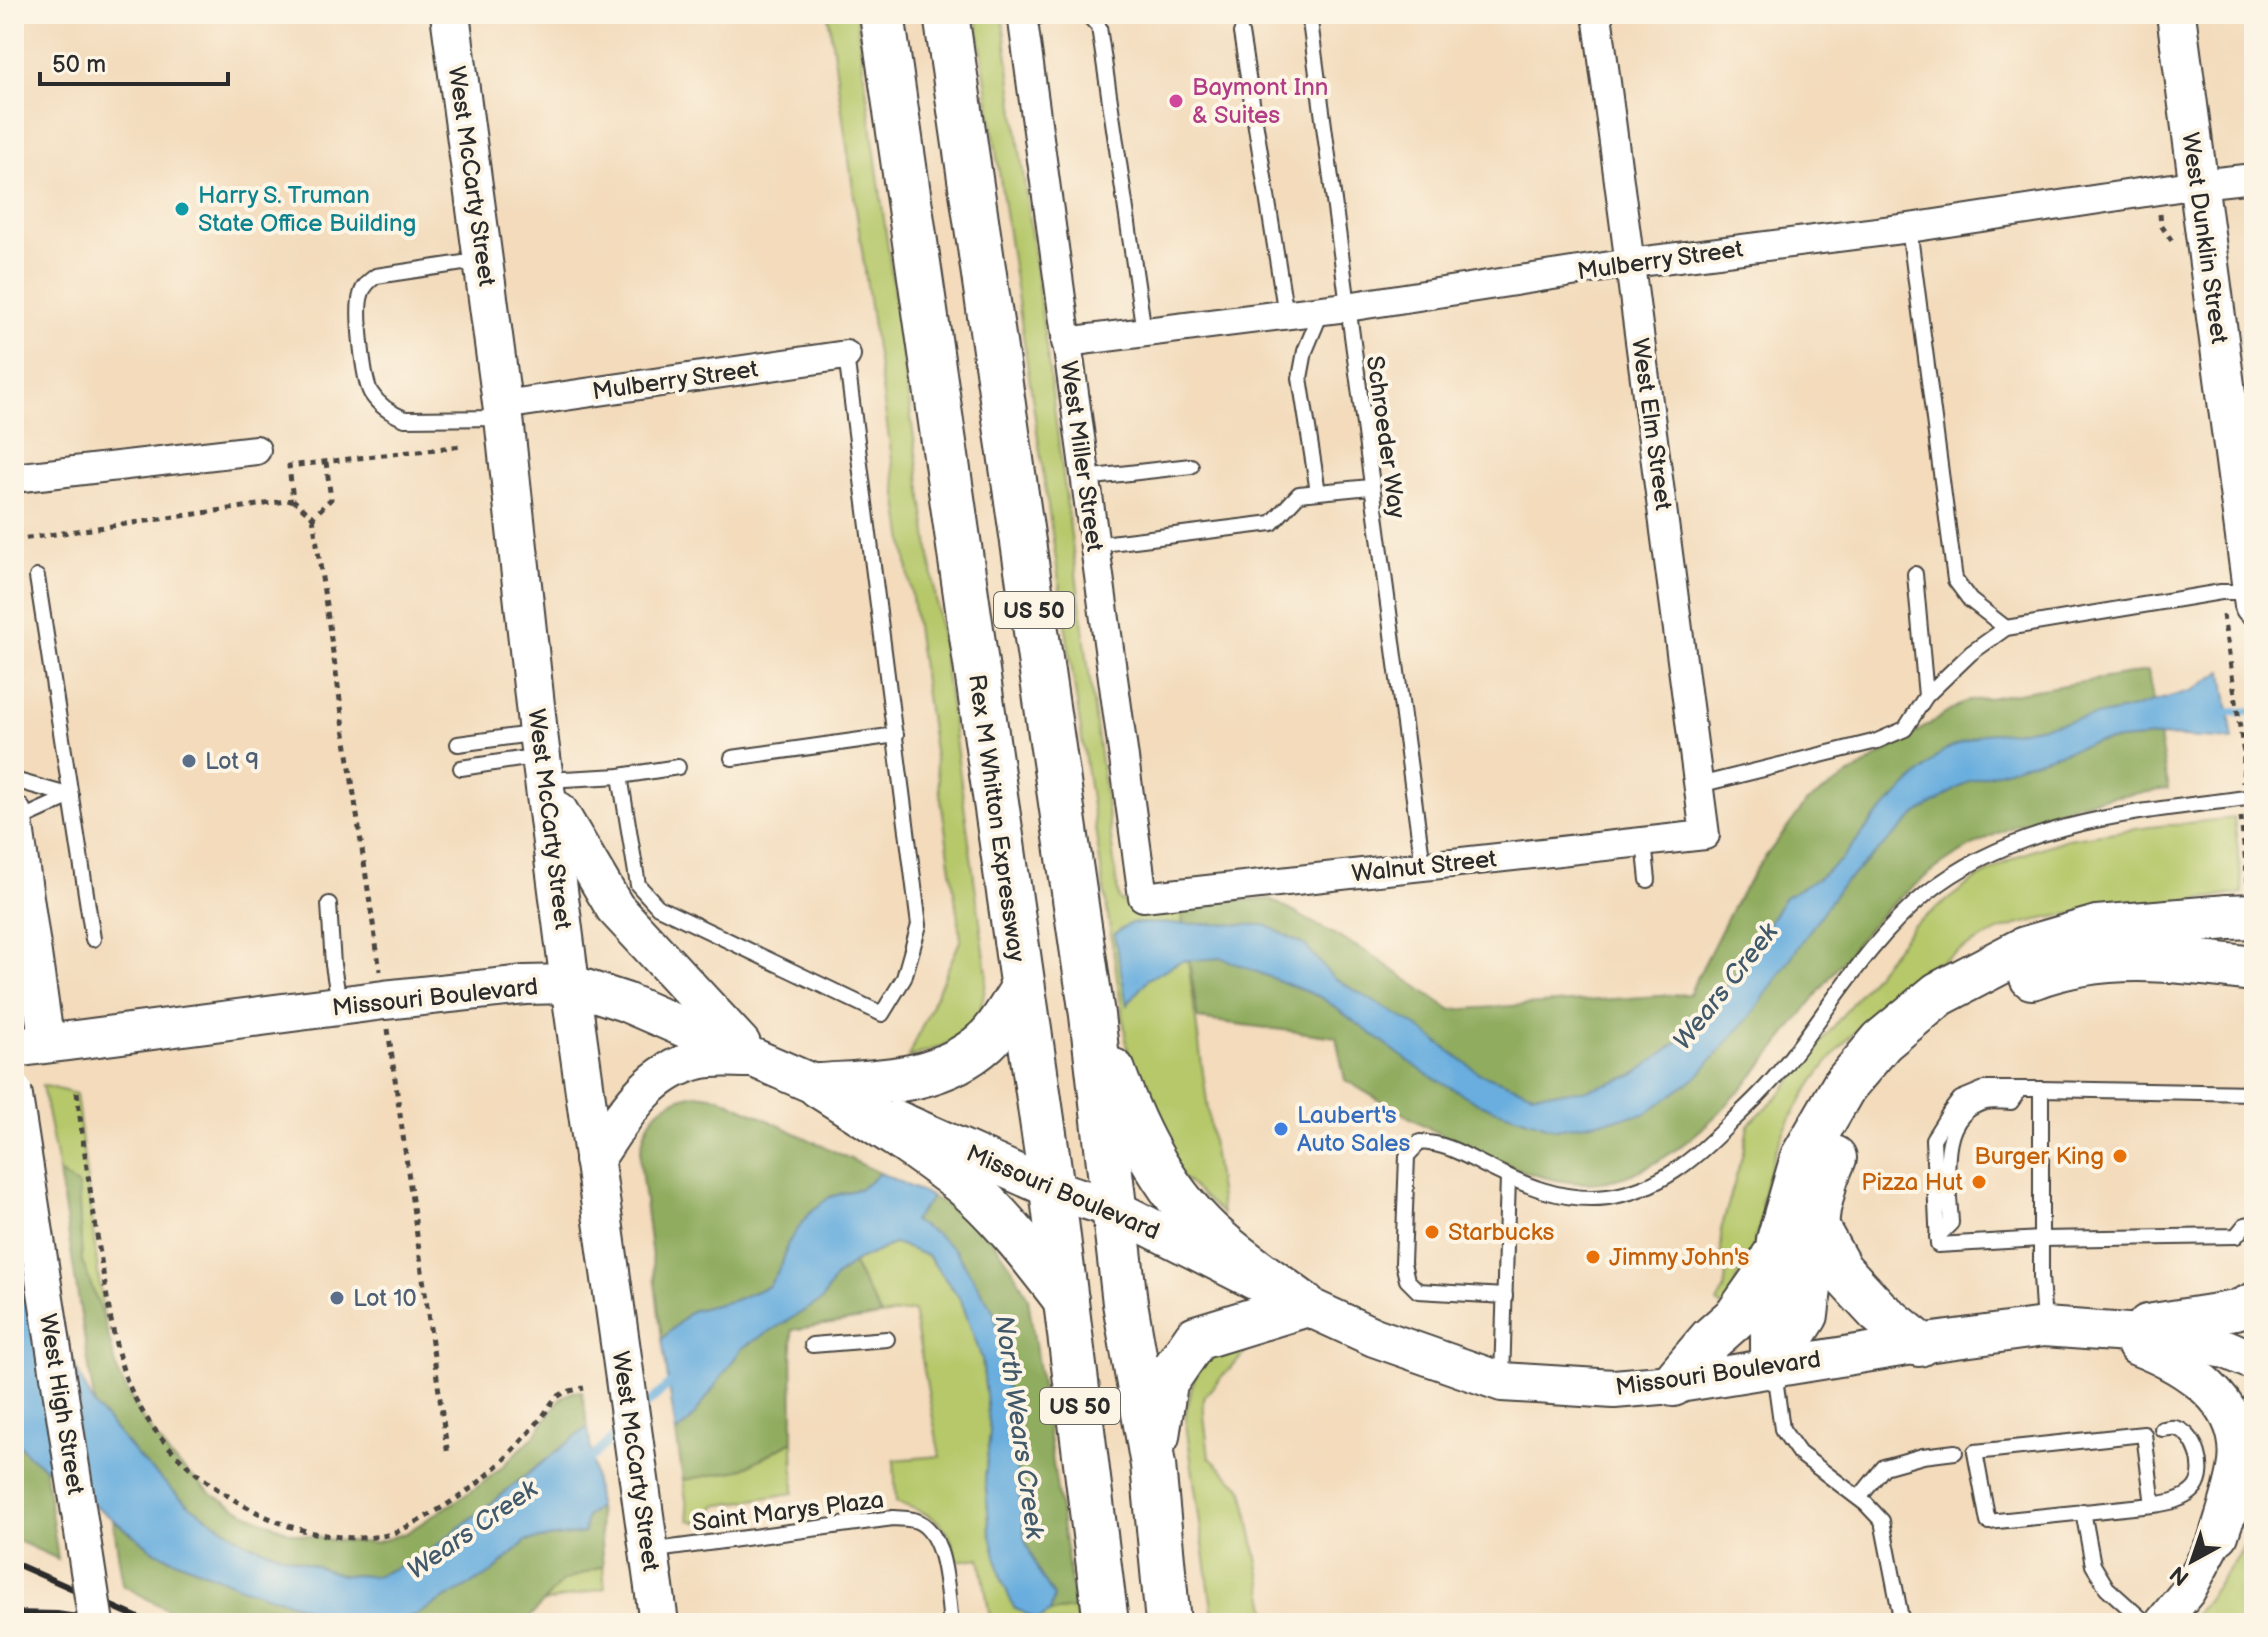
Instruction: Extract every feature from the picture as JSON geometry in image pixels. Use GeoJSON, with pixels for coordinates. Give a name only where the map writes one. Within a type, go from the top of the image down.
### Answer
{"type":"FeatureCollection","features":[{"type":"Feature","properties":{"kind":"highway","name":"Rex M Whitton Expressway"},"geometry":{"type":"LineString","coordinates":[[882,14],[1052,1189],[1106,1623]]}},
{"type":"Feature","properties":{"kind":"highway","name":"US 50"},"geometry":{"type":"LineString","coordinates":[[946,14],[1092,1015],[1112,1208],[1153,1465],[1168,1623]]}},
{"type":"Feature","properties":{"kind":"highway"},"geometry":{"type":"LineString","coordinates":[[1773,1367],[1806,1315],[1797,1234],[1803,1157],[1844,1086],[1882,1041],[1939,994],[2025,949],[2097,928],[2244,906]]}},
{"type":"Feature","properties":{"kind":"highway"},"geometry":{"type":"LineString","coordinates":[[1673,1384],[1711,1339],[1737,1316],[1797,1234],[1843,1139],[1867,1101],[1911,1048],[1951,1014],[1993,991],[2045,971],[2093,962],[2144,957],[2244,968]]}},
{"type":"Feature","properties":{"kind":"highway"},"geometry":{"type":"LineString","coordinates":[[820,1086],[894,1081],[930,1074],[985,1042],[1022,990]]}},
{"type":"Feature","properties":{"kind":"highway"},"geometry":{"type":"LineString","coordinates":[[1092,1015],[1125,1104],[1149,1154],[1172,1191],[1219,1242],[1304,1305]]}},
{"type":"Feature","properties":{"kind":"highway"},"geometry":{"type":"LineString","coordinates":[[820,1086],[887,1128],[966,1186],[1028,1251],[1067,1301]]}},
{"type":"Feature","properties":{"kind":"highway"},"geometry":{"type":"LineString","coordinates":[[1797,1234],[1840,1270],[1878,1311],[1919,1344]]}},
{"type":"Feature","properties":{"kind":"highway"},"geometry":{"type":"LineString","coordinates":[[1153,1465],[1165,1383],[1196,1338],[1304,1305]]}},
{"type":"Feature","properties":{"kind":"main road","name":"West McCarty Street"},"geometry":{"type":"LineString","coordinates":[[450,14],[504,412],[570,984],[659,1623]]}},
{"type":"Feature","properties":{"kind":"main road","name":"West Dunklin Street"},"geometry":{"type":"LineString","coordinates":[[2176,14],[2253,597]]}},
{"type":"Feature","properties":{"kind":"main road"},"geometry":{"type":"LineString","coordinates":[[543,765],[589,868],[615,908],[754,1057]]}},
{"type":"Feature","properties":{"kind":"main road","name":"Missouri Boulevard"},"geometry":{"type":"LineString","coordinates":[[31,1047],[384,1000],[525,985],[570,984],[625,1002],[1052,1189],[1112,1208],[1374,1337],[1502,1382],[1614,1389],[1673,1384],[2044,1327],[2142,1334],[2226,1349],[2254,1361]]}},
{"type":"Feature","properties":{"kind":"main road"},"geometry":{"type":"LineString","coordinates":[[594,1160],[635,1099],[661,1076],[698,1060],[754,1057]]}},
{"type":"Feature","properties":{"kind":"main road"},"geometry":{"type":"LineString","coordinates":[[2093,1329],[2166,1322],[2236,1310],[2254,1302]]}},
{"type":"Feature","properties":{"kind":"main road"},"geometry":{"type":"LineString","coordinates":[[2093,1329],[2178,1365],[2204,1382],[2226,1409],[2238,1440],[2238,1460],[2219,1535]]}},
{"type":"Feature","properties":{"kind":"main road"},"geometry":{"type":"LineString","coordinates":[[2219,1535],[2254,1494]]}},
{"type":"Feature","properties":{"kind":"street","name":"West Elm Street"},"geometry":{"type":"LineString","coordinates":[[1597,14],[1705,835]]}},
{"type":"Feature","properties":{"kind":"street","name":"West Miller Street"},"geometry":{"type":"LineString","coordinates":[[1022,17],[1143,897]]}},
{"type":"Feature","properties":{"kind":"street","name":"Mulberry Street"},"geometry":{"type":"LineString","coordinates":[[1066,342],[1334,309],[1630,263],[1909,228],[2254,178]]}},
{"type":"Feature","properties":{"kind":"street","name":"Mulberry Street"},"geometry":{"type":"LineString","coordinates":[[504,412],[846,355]]}},
{"type":"Feature","properties":{"kind":"street"},"geometry":{"type":"LineString","coordinates":[[14,478],[256,450]]}},
{"type":"Feature","properties":{"kind":"street"},"geometry":{"type":"LineString","coordinates":[[15,817],[31,1047]]}},
{"type":"Feature","properties":{"kind":"street","name":"Walnut Street"},"geometry":{"type":"LineString","coordinates":[[1143,897],[1705,835]]}},
{"type":"Feature","properties":{"kind":"street","name":"West High Street"},"geometry":{"type":"LineString","coordinates":[[14,1090],[96,1623]]}},
{"type":"Feature","properties":{"kind":"street"},"geometry":{"type":"LineString","coordinates":[[2162,1623],[2188,1591],[2254,1463]]}},
{"type":"Feature","properties":{"kind":"lane"},"geometry":{"type":"LineString","coordinates":[[1022,17],[1053,14]]}},
{"type":"Feature","properties":{"kind":"lane"},"geometry":{"type":"LineString","coordinates":[[1087,14],[1099,27],[1144,332]]}},
{"type":"Feature","properties":{"kind":"lane","name":"Schroeder Way"},"geometry":{"type":"LineString","coordinates":[[1309,14],[1334,309],[1370,487],[1423,866]]}},
{"type":"Feature","properties":{"kind":"lane"},"geometry":{"type":"LineString","coordinates":[[1241,33],[1286,315]]}},
{"type":"Feature","properties":{"kind":"lane"},"geometry":{"type":"LineString","coordinates":[[1909,228],[1955,580],[1970,600],[2006,628]]}},
{"type":"Feature","properties":{"kind":"lane"},"geometry":{"type":"LineString","coordinates":[[483,260],[376,276],[367,282],[361,291],[359,303],[365,378],[379,404],[405,419],[504,412]]}},
{"type":"Feature","properties":{"kind":"lane"},"geometry":{"type":"LineString","coordinates":[[1318,492],[1300,378],[1305,351],[1334,309]]}},
{"type":"Feature","properties":{"kind":"lane"},"geometry":{"type":"LineString","coordinates":[[620,776],[638,885],[658,907],[882,1014],[904,978],[919,925],[846,355]]}},
{"type":"Feature","properties":{"kind":"lane"},"geometry":{"type":"LineString","coordinates":[[1085,478],[1191,466]]}},
{"type":"Feature","properties":{"kind":"lane"},"geometry":{"type":"LineString","coordinates":[[1094,545],[1272,523],[1299,494],[1370,487]]}},
{"type":"Feature","properties":{"kind":"lane"},"geometry":{"type":"LineString","coordinates":[[1915,574],[1926,696]]}},
{"type":"Feature","properties":{"kind":"lane"},"geometry":{"type":"LineString","coordinates":[[37,577],[93,939]]}},
{"type":"Feature","properties":{"kind":"lane"},"geometry":{"type":"LineString","coordinates":[[1699,785],[1877,741],[1905,729],[1926,696],[1971,653],[2006,628],[2221,592],[2253,597]]}},
{"type":"Feature","properties":{"kind":"lane"},"geometry":{"type":"LineString","coordinates":[[732,758],[896,735]]}},
{"type":"Feature","properties":{"kind":"lane"},"geometry":{"type":"LineString","coordinates":[[458,744],[543,765],[620,776],[678,767]]}},
{"type":"Feature","properties":{"kind":"lane"},"geometry":{"type":"LineString","coordinates":[[461,768],[543,765]]}},
{"type":"Feature","properties":{"kind":"lane"},"geometry":{"type":"LineString","coordinates":[[14,780],[71,796]]}},
{"type":"Feature","properties":{"kind":"lane"},"geometry":{"type":"LineString","coordinates":[[15,817],[71,796]]}},
{"type":"Feature","properties":{"kind":"lane"},"geometry":{"type":"LineString","coordinates":[[1505,1296],[1418,1291],[1407,1280],[1403,1263],[1407,1156],[1420,1142],[1442,1144],[1535,1189],[1576,1198],[1609,1197],[1668,1177],[1698,1156],[1782,1069],[1895,921],[1929,892],[1979,860],[2047,831],[2116,815],[2248,798]]}},
{"type":"Feature","properties":{"kind":"lane"},"geometry":{"type":"LineString","coordinates":[[1644,842],[1648,880]]}},
{"type":"Feature","properties":{"kind":"lane"},"geometry":{"type":"LineString","coordinates":[[329,904],[339,1006]]}},
{"type":"Feature","properties":{"kind":"lane"},"geometry":{"type":"LineString","coordinates":[[2254,1093],[1984,1089],[1960,1099],[1933,1139],[1938,1245],[2041,1239],[2236,1236],[2245,1225],[2254,1223]]}},
{"type":"Feature","properties":{"kind":"lane"},"geometry":{"type":"LineString","coordinates":[[2041,1089],[2044,1327]]}},
{"type":"Feature","properties":{"kind":"lane"},"geometry":{"type":"LineString","coordinates":[[1502,1382],[1508,1177]]}},
{"type":"Feature","properties":{"kind":"lane"},"geometry":{"type":"LineString","coordinates":[[812,1345],[887,1339]]}},
{"type":"Feature","properties":{"kind":"lane"},"geometry":{"type":"LineString","coordinates":[[1773,1367],[1782,1429],[1799,1453],[1859,1498],[1882,1521],[1902,1623]]}},
{"type":"Feature","properties":{"kind":"lane"},"geometry":{"type":"LineString","coordinates":[[2153,1505],[2144,1434],[1975,1452],[1988,1522],[2153,1505],[2173,1502],[2194,1488],[2200,1472],[2197,1449],[2188,1436],[2175,1428],[2162,1429]]}},
{"type":"Feature","properties":{"kind":"lane"},"geometry":{"type":"LineString","coordinates":[[1859,1498],[1884,1467],[1923,1456],[1955,1452]]}},
{"type":"Feature","properties":{"kind":"lane"},"geometry":{"type":"LineString","coordinates":[[2083,1511],[2093,1565],[2107,1588],[2146,1623]]}},
{"type":"Feature","properties":{"kind":"lane","name":"Saint Marys Plaza"},"geometry":{"type":"LineString","coordinates":[[649,1551],[893,1518],[919,1522],[936,1538],[951,1623]]}},
{"type":"Feature","properties":{"kind":"path"},"geometry":{"type":"LineString","coordinates":[[448,1456],[313,517],[293,500],[289,466],[462,446]]}},
{"type":"Feature","properties":{"kind":"path"},"geometry":{"type":"LineString","coordinates":[[313,517],[331,499],[326,462]]}},
{"type":"Feature","properties":{"kind":"path"},"geometry":{"type":"LineString","coordinates":[[14,540],[293,500]]}},
{"type":"Feature","properties":{"kind":"path"},"geometry":{"type":"LineString","coordinates":[[2230,655],[2248,798],[2240,822],[2244,906]]}},
{"type":"Feature","properties":{"kind":"path"},"geometry":{"type":"LineString","coordinates":[[77,1092],[106,1291],[125,1374],[147,1417],[175,1455],[215,1490],[247,1509],[291,1527],[334,1536],[363,1537],[397,1532],[478,1483],[515,1449],[557,1397],[570,1390],[584,1388]]}},
{"type":"Feature","properties":{"kind":"green space"},"geometry":{"type":"Polygon","coordinates":[[[828,14],[856,14],[987,973],[980,1010],[966,1032],[943,1045],[908,1058],[961,939],[828,14]]]}},
{"type":"Feature","properties":{"kind":"green space"},"geometry":{"type":"Polygon","coordinates":[[[976,14],[1002,14],[1119,899],[1128,906],[1180,902],[1222,1214],[1173,1169],[1131,1073],[976,14]]]}},
{"type":"Feature","properties":{"kind":"green space"},"geometry":{"type":"Polygon","coordinates":[[[2148,671],[2168,789],[2096,799],[2054,811],[1996,834],[1942,864],[1880,916],[1751,1078],[1713,1118],[1673,1151],[1632,1174],[1588,1183],[1560,1181],[1529,1173],[1463,1146],[1345,1080],[1336,1037],[1198,1019],[1180,902],[1270,899],[1370,954],[1451,1010],[1689,994],[1756,869],[1807,802],[1964,702],[2148,671]]]}},
{"type":"Feature","properties":{"kind":"green space"},"geometry":{"type":"Polygon","coordinates":[[[2234,818],[2243,893],[2095,910],[2003,929],[1915,979],[1861,1025],[1815,1080],[1796,1109],[1774,1155],[1761,1204],[1764,1211],[1752,1249],[1724,1308],[1717,1303],[1724,1290],[1726,1275],[1721,1268],[1721,1230],[1748,1125],[1781,1093],[1913,926],[1974,880],[2020,855],[2067,839],[2234,818]]]}},
{"type":"Feature","properties":{"kind":"green space"},"geometry":{"type":"Polygon","coordinates":[[[42,1085],[76,1094],[104,1320],[82,1261],[78,1186],[59,1173],[42,1085]]]}},
{"type":"Feature","properties":{"kind":"green space"},"geometry":{"type":"Polygon","coordinates":[[[696,1094],[719,1097],[880,1173],[861,1188],[830,1197],[788,1243],[782,1264],[769,1286],[735,1300],[691,1311],[662,1339],[640,1161],[641,1147],[648,1125],[662,1108],[682,1097],[696,1094]]]}},
{"type":"Feature","properties":{"kind":"green space"},"geometry":{"type":"Polygon","coordinates":[[[59,1173],[78,1186],[82,1261],[104,1320],[119,1376],[142,1418],[171,1458],[212,1494],[246,1513],[289,1532],[332,1540],[374,1543],[406,1533],[476,1488],[534,1436],[561,1398],[572,1392],[582,1391],[588,1427],[422,1557],[376,1576],[341,1575],[247,1543],[186,1503],[140,1459],[95,1407],[59,1173]]]}},
{"type":"Feature","properties":{"kind":"green space"},"geometry":{"type":"Polygon","coordinates":[[[932,1197],[990,1238],[1028,1298],[1075,1609],[1050,1612],[1054,1597],[1038,1571],[1025,1540],[1001,1342],[913,1221],[932,1197]]]}},
{"type":"Feature","properties":{"kind":"green space"},"geometry":{"type":"Polygon","coordinates":[[[895,1243],[928,1256],[961,1300],[982,1359],[990,1432],[985,1479],[990,1531],[1038,1620],[1050,1612],[1075,1609],[1077,1623],[991,1623],[980,1558],[957,1561],[949,1536],[937,1521],[896,1502],[894,1460],[940,1456],[913,1311],[881,1316],[852,1263],[895,1243]]]}},
{"type":"Feature","properties":{"kind":"green space"},"geometry":{"type":"Polygon","coordinates":[[[852,1263],[881,1316],[792,1330],[793,1441],[740,1470],[683,1480],[676,1433],[690,1421],[742,1348],[822,1300],[834,1279],[852,1263]]]}},
{"type":"Feature","properties":{"kind":"green space"},"geometry":{"type":"Polygon","coordinates":[[[1260,1338],[1207,1394],[1204,1412],[1209,1457],[1243,1489],[1270,1623],[1214,1623],[1185,1417],[1195,1377],[1206,1360],[1223,1347],[1260,1338]]]}},
{"type":"Feature","properties":{"kind":"green space"},"geometry":{"type":"Polygon","coordinates":[[[14,1436],[26,1453],[44,1465],[58,1559],[14,1539],[14,1436]]]}},
{"type":"Feature","properties":{"kind":"green space"},"geometry":{"type":"Polygon","coordinates":[[[793,1441],[794,1493],[714,1506],[716,1523],[689,1520],[683,1480],[740,1470],[793,1441]]]}},
{"type":"Feature","properties":{"kind":"green space"},"geometry":{"type":"Polygon","coordinates":[[[598,1507],[603,1566],[561,1582],[525,1623],[392,1623],[416,1615],[493,1572],[526,1541],[584,1533],[586,1517],[598,1507]]]}},
{"type":"Feature","properties":{"kind":"green space"},"geometry":{"type":"Polygon","coordinates":[[[113,1520],[156,1552],[241,1587],[353,1623],[191,1623],[123,1585],[113,1520]]]}},
{"type":"Feature","properties":{"kind":"green space"},"geometry":{"type":"Polygon","coordinates":[[[2254,1526],[2254,1609],[2243,1623],[2189,1623],[2238,1557],[2254,1526]]]}},
{"type":"Feature","properties":{"kind":"green space"},"geometry":{"type":"Polygon","coordinates":[[[603,1566],[605,1588],[543,1603],[561,1582],[603,1566]]]}},
{"type":"Feature","properties":{"kind":"water"},"geometry":{"type":"Polygon","coordinates":[[[2223,671],[2233,740],[2167,736],[2096,742],[1969,781],[1916,815],[1839,888],[1753,1013],[1698,1076],[1645,1114],[1556,1129],[1482,1105],[1425,1073],[1322,998],[1222,958],[1181,961],[1148,979],[1127,1005],[1114,934],[1131,923],[1266,925],[1306,946],[1332,977],[1415,1025],[1479,1073],[1533,1093],[1583,1091],[1632,1076],[1703,1023],[1785,897],[1817,879],[1841,860],[1874,819],[1943,751],[1982,734],[2012,732],[2126,710],[2193,690],[2223,671]]]}},
{"type":"Feature","properties":{"kind":"water"},"geometry":{"type":"Polygon","coordinates":[[[880,1173],[932,1197],[913,1221],[936,1234],[956,1251],[994,1312],[1001,1342],[1025,1540],[1038,1571],[1054,1597],[1050,1612],[1038,1620],[1014,1608],[1002,1580],[990,1532],[985,1479],[990,1432],[982,1359],[961,1300],[928,1256],[895,1243],[852,1263],[834,1279],[822,1300],[742,1348],[690,1421],[676,1433],[662,1339],[691,1311],[735,1300],[769,1286],[782,1264],[788,1243],[810,1212],[830,1197],[861,1188],[880,1173]]]}},
{"type":"Feature","properties":{"kind":"water"},"geometry":{"type":"Polygon","coordinates":[[[14,1243],[95,1407],[140,1459],[186,1503],[247,1543],[341,1575],[376,1576],[422,1557],[588,1427],[598,1507],[586,1517],[584,1533],[526,1541],[493,1572],[416,1615],[392,1623],[353,1623],[241,1587],[156,1552],[26,1453],[14,1436],[14,1243]]]}},
{"type":"Feature","properties":{"kind":"waterway","name":"Wears Creek"},"geometry":{"type":"LineString","coordinates":[[2219,713],[2254,711]]}},
{"type":"Feature","properties":{"kind":"waterway","name":"Wears Creek"},"geometry":{"type":"LineString","coordinates":[[640,1411],[677,1377]]}},
{"type":"Feature","properties":{"kind":"waterway","name":"Wears Creek"},"geometry":{"type":"LineString","coordinates":[[585,1464],[622,1429]]}},
{"type":"Feature","properties":{"kind":"railway"},"geometry":{"type":"LineString","coordinates":[[14,1563],[150,1623]]}},
{"type":"Feature","properties":{"kind":"railway"},"geometry":{"type":"LineString","coordinates":[[14,1613],[57,1614],[118,1623]]}},
{"type":"Feature","properties":{"kind":"place","name":"Baymont Inn & Suites"},"geometry":{"type":"Point","coordinates":[1176,101]}},
{"type":"Feature","properties":{"kind":"place","name":"Harry S. Truman State Office Building"},"geometry":{"type":"Point","coordinates":[182,209]}},
{"type":"Feature","properties":{"kind":"place","name":"Lot 9"},"geometry":{"type":"Point","coordinates":[189,761]}},
{"type":"Feature","properties":{"kind":"place","name":"Laubert's Auto Sales"},"geometry":{"type":"Point","coordinates":[1281,1129]}},
{"type":"Feature","properties":{"kind":"place","name":"Burger King"},"geometry":{"type":"Point","coordinates":[2120,1156]}},
{"type":"Feature","properties":{"kind":"place","name":"Pizza Hut"},"geometry":{"type":"Point","coordinates":[1979,1182]}},
{"type":"Feature","properties":{"kind":"place","name":"Starbucks"},"geometry":{"type":"Point","coordinates":[1432,1232]}},
{"type":"Feature","properties":{"kind":"place","name":"Jimmy John's"},"geometry":{"type":"Point","coordinates":[1593,1257]}},
{"type":"Feature","properties":{"kind":"place","name":"Lot 10"},"geometry":{"type":"Point","coordinates":[337,1298]}},
{"type":"Feature","properties":{"kind":"water label","name":"North Wears Creek"},"geometry":{"type":"Point","coordinates":[1020,1427]}}]}
